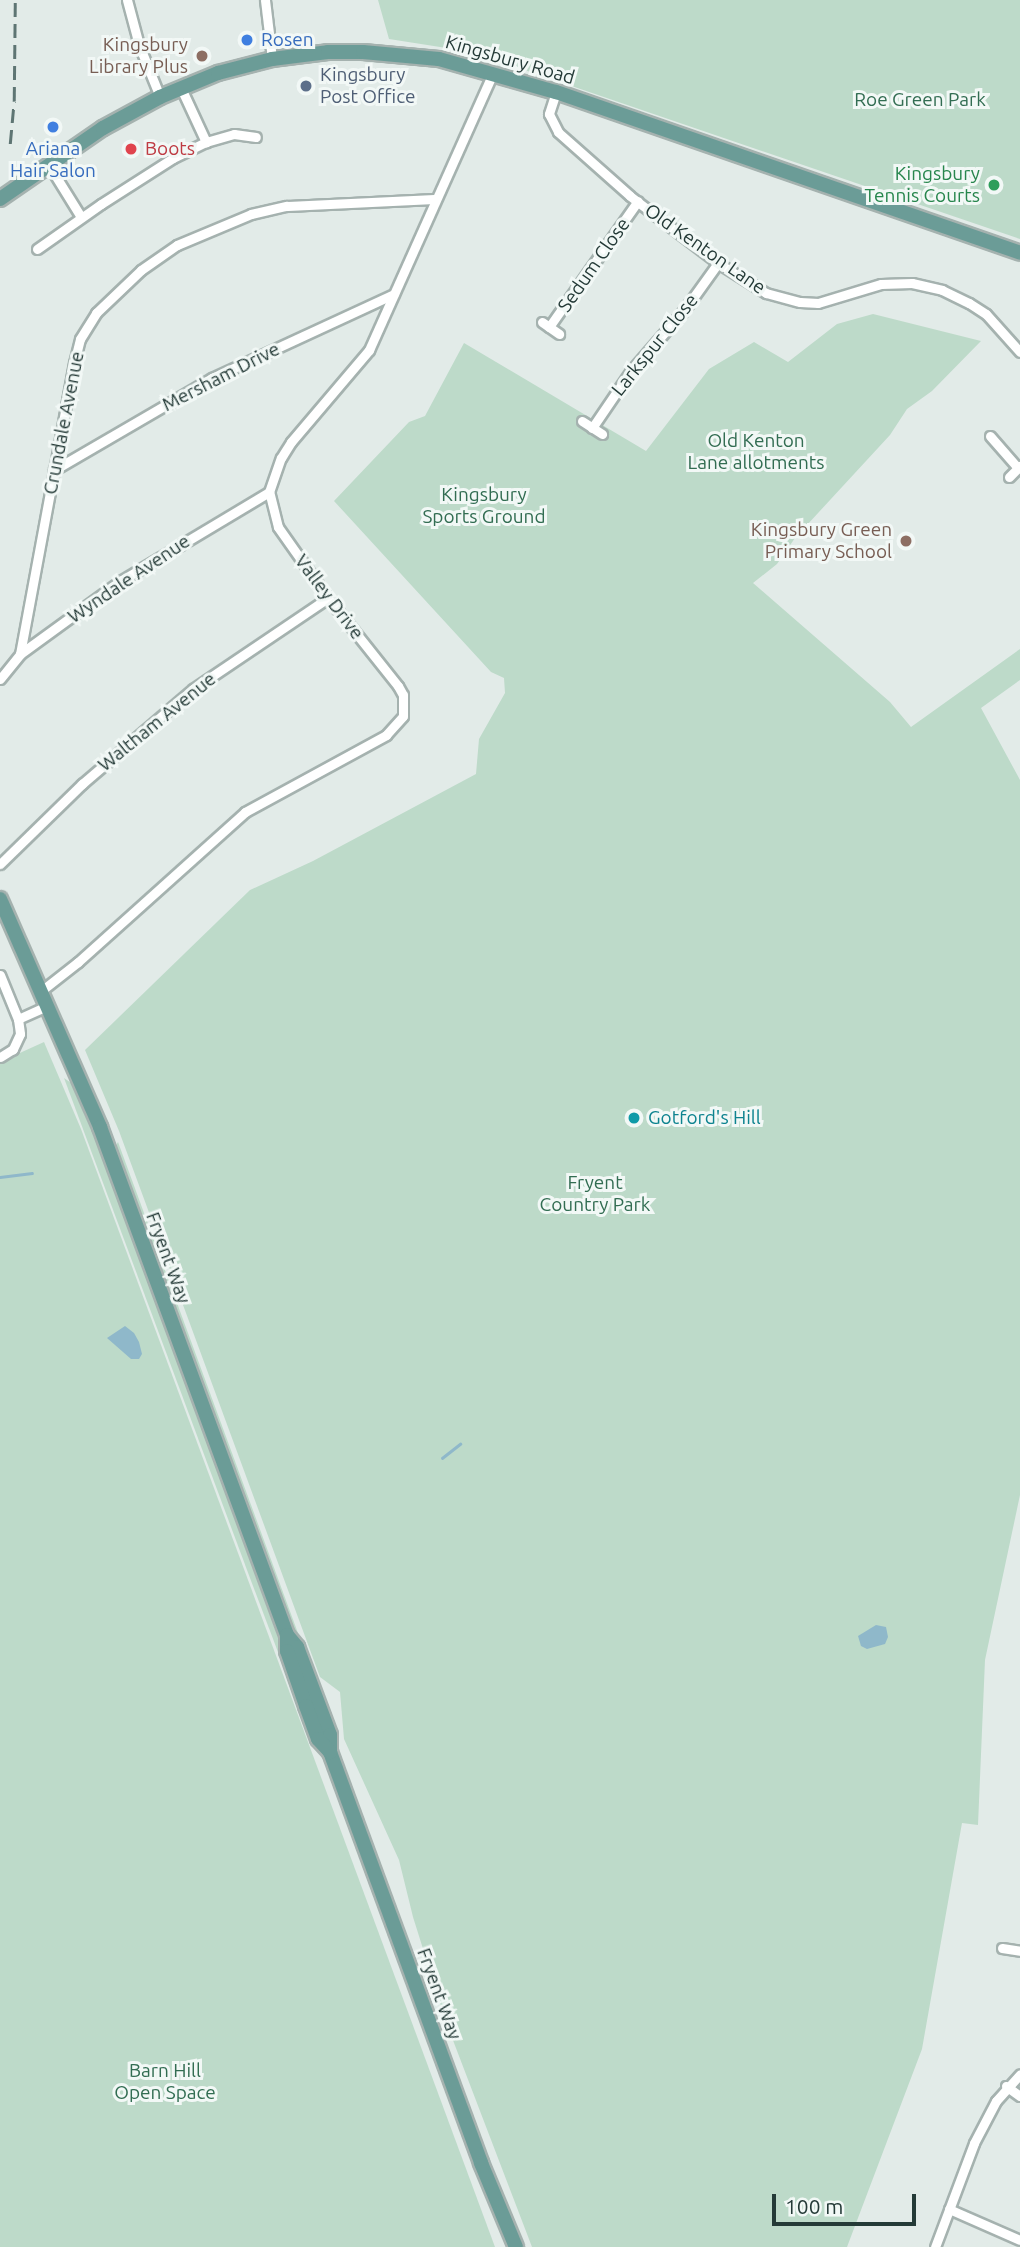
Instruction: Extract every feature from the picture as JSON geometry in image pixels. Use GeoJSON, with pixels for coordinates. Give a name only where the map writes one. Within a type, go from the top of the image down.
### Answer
{"type":"FeatureCollection","features":[{"type":"Feature","properties":{"kind":"main road","name":"Kingsbury Road"},"geometry":{"type":"LineString","coordinates":[[0,199],[103,128],[160,97],[218,73],[272,59],[328,52],[363,52],[439,60],[556,92],[1020,253]]}},
{"type":"Feature","properties":{"kind":"main road","name":"Fryent Way"},"geometry":{"type":"LineString","coordinates":[[0,899],[100,1127],[287,1635],[297,1647],[330,1735],[330,1752],[481,2164],[516,2247]]}},
{"type":"Feature","properties":{"kind":"street"},"geometry":{"type":"LineString","coordinates":[[127,0],[139,46],[160,97]]}},
{"type":"Feature","properties":{"kind":"street"},"geometry":{"type":"LineString","coordinates":[[265,0],[272,59]]}},
{"type":"Feature","properties":{"kind":"street"},"geometry":{"type":"LineString","coordinates":[[269,492],[281,458],[291,442],[369,350],[493,73]]}},
{"type":"Feature","properties":{"kind":"street"},"geometry":{"type":"LineString","coordinates":[[181,88],[206,142]]}},
{"type":"Feature","properties":{"kind":"street","name":"Old Kenton Lane"},"geometry":{"type":"LineString","coordinates":[[556,92],[550,114],[552,124],[638,201],[719,263],[766,293],[800,302],[818,303],[881,284],[912,283],[942,290],[986,314],[1020,352]]}},
{"type":"Feature","properties":{"kind":"street"},"geometry":{"type":"LineString","coordinates":[[37,250],[81,217],[173,158],[206,142],[234,134],[256,137]]}},
{"type":"Feature","properties":{"kind":"street"},"geometry":{"type":"LineString","coordinates":[[50,167],[81,217]]}},
{"type":"Feature","properties":{"kind":"street","name":"Crundale Avenue"},"geometry":{"type":"LineString","coordinates":[[20,654],[80,339],[96,313],[141,270],[177,246],[251,214],[287,206],[435,199]]}},
{"type":"Feature","properties":{"kind":"street","name":"Sedum Close"},"geometry":{"type":"LineString","coordinates":[[559,334],[545,325],[638,201]]}},
{"type":"Feature","properties":{"kind":"street","name":"Larkspur Close"},"geometry":{"type":"LineString","coordinates":[[592,428],[630,372],[685,309],[719,263]]}},
{"type":"Feature","properties":{"kind":"street","name":"Mersham Drive"},"geometry":{"type":"LineString","coordinates":[[54,470],[212,378],[394,293]]}},
{"type":"Feature","properties":{"kind":"street"},"geometry":{"type":"LineString","coordinates":[[582,421],[601,434]]}},
{"type":"Feature","properties":{"kind":"street"},"geometry":{"type":"LineString","coordinates":[[990,436],[1019,467],[1009,477]]}},
{"type":"Feature","properties":{"kind":"street","name":"Valley Drive"},"geometry":{"type":"LineString","coordinates":[[41,991],[78,962],[245,812],[397,726],[403,716],[403,695],[328,598],[278,527],[269,492]]}},
{"type":"Feature","properties":{"kind":"street","name":"Wyndale Avenue"},"geometry":{"type":"LineString","coordinates":[[0,679],[20,654],[122,580],[269,492]]}},
{"type":"Feature","properties":{"kind":"street","name":"Waltham Avenue"},"geometry":{"type":"LineString","coordinates":[[0,864],[82,784],[192,689],[328,598]]}},
{"type":"Feature","properties":{"kind":"street"},"geometry":{"type":"LineString","coordinates":[[0,975],[18,1018],[20,1034],[13,1049],[0,1057]]}},
{"type":"Feature","properties":{"kind":"street"},"geometry":{"type":"LineString","coordinates":[[18,1018],[47,1006]]}},
{"type":"Feature","properties":{"kind":"street"},"geometry":{"type":"LineString","coordinates":[[1002,1948],[1020,1951]]}},
{"type":"Feature","properties":{"kind":"street"},"geometry":{"type":"LineString","coordinates":[[935,2247],[974,2143],[1006,2086],[1020,2074]]}},
{"type":"Feature","properties":{"kind":"street"},"geometry":{"type":"LineString","coordinates":[[1006,2086],[1020,2096]]}},
{"type":"Feature","properties":{"kind":"street"},"geometry":{"type":"LineString","coordinates":[[949,2209],[1020,2240]]}},
{"type":"Feature","properties":{"kind":"green space","name":"Roe Green Park"},"geometry":{"type":"Polygon","coordinates":[[[378,0],[1020,0],[1020,239],[472,52],[389,39],[378,0]]]}},
{"type":"Feature","properties":{"kind":"green space","name":"Fryent Country Park"},"geometry":{"type":"Polygon","coordinates":[[[873,314],[981,341],[932,391],[907,409],[890,435],[795,538],[777,564],[753,583],[890,702],[911,727],[1020,649],[1020,680],[981,708],[1020,780],[1020,1495],[985,1660],[978,1825],[962,1823],[922,2049],[847,2247],[532,2247],[446,2022],[413,1917],[399,1860],[344,1739],[340,1692],[320,1677],[119,1131],[85,1050],[250,890],[313,861],[476,774],[479,739],[505,693],[504,678],[491,672],[334,501],[409,422],[425,416],[464,343],[646,451],[709,369],[754,342],[788,362],[837,324],[873,314]]]}},
{"type":"Feature","properties":{"kind":"green space","name":"Barn Hill Open Space"},"geometry":{"type":"Polygon","coordinates":[[[44,1042],[81,1129],[495,2247],[0,2247],[0,1062],[44,1042]]]}},
{"type":"Feature","properties":{"kind":"green space"},"geometry":{"type":"Polygon","coordinates":[[[64,1078],[74,1085],[89,1120],[289,1667],[284,1668],[64,1078]]]}},
{"type":"Feature","properties":{"kind":"green space"},"geometry":{"type":"Polygon","coordinates":[[[118,1142],[306,1655],[302,1657],[114,1149],[118,1142]]]}},
{"type":"Feature","properties":{"kind":"water"},"geometry":{"type":"Polygon","coordinates":[[[125,1326],[134,1333],[139,1342],[142,1354],[139,1359],[131,1359],[107,1338],[125,1326]]]}},
{"type":"Feature","properties":{"kind":"water"},"geometry":{"type":"Polygon","coordinates":[[[876,1625],[886,1627],[888,1637],[885,1644],[867,1649],[861,1646],[858,1636],[876,1625]]]}},
{"type":"Feature","properties":{"kind":"waterway"},"geometry":{"type":"LineString","coordinates":[[0,1177],[32,1173]]}},
{"type":"Feature","properties":{"kind":"waterway"},"geometry":{"type":"LineString","coordinates":[[442,1458],[460,1444]]}},
{"type":"Feature","properties":{"kind":"railway"},"geometry":{"type":"LineString","coordinates":[[10,144],[14,101],[15,0]]}},
{"type":"Feature","properties":{"kind":"place","name":"Rosen"},"geometry":{"type":"Point","coordinates":[247,40]}},
{"type":"Feature","properties":{"kind":"place","name":"Kingsbury Library Plus"},"geometry":{"type":"Point","coordinates":[202,56]}},
{"type":"Feature","properties":{"kind":"place","name":"Kingsbury Post Office"},"geometry":{"type":"Point","coordinates":[306,86]}},
{"type":"Feature","properties":{"kind":"place","name":"Ariana Hair Salon"},"geometry":{"type":"Point","coordinates":[53,127]}},
{"type":"Feature","properties":{"kind":"place","name":"Boots"},"geometry":{"type":"Point","coordinates":[131,149]}},
{"type":"Feature","properties":{"kind":"place","name":"Kingsbury Tennis Courts"},"geometry":{"type":"Point","coordinates":[994,185]}},
{"type":"Feature","properties":{"kind":"place","name":"Kingsbury Green Primary School"},"geometry":{"type":"Point","coordinates":[906,541]}},
{"type":"Feature","properties":{"kind":"place","name":"Gotford's Hill"},"geometry":{"type":"Point","coordinates":[634,1118]}},
{"type":"Feature","properties":{"kind":"park label","name":"Old Kenton Lane allotments"},"geometry":{"type":"Point","coordinates":[756,452]}},
{"type":"Feature","properties":{"kind":"park label","name":"Kingsbury Sports Ground"},"geometry":{"type":"Point","coordinates":[484,506]}}]}
